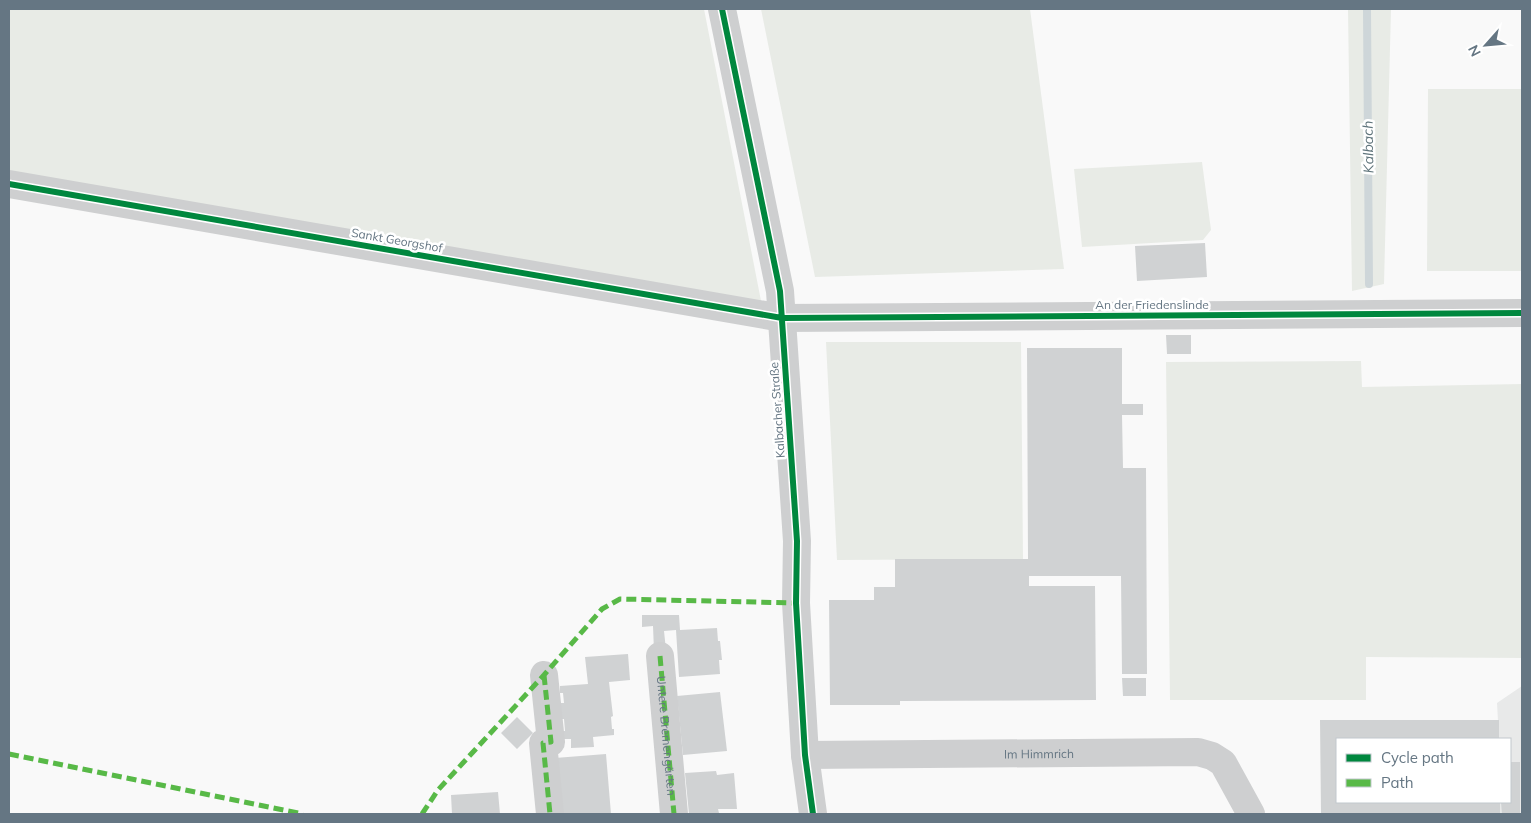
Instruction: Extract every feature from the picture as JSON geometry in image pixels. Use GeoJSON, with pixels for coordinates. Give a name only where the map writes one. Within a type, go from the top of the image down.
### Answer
{"type":"FeatureCollection","features":[{"type":"Feature","properties":{"kind":"street","name":"Kalbacher Straße"},"geometry":{"type":"LineString","coordinates":[[722,9],[780,291],[797,541],[796,603],[805,754],[812,814]]}},
{"type":"Feature","properties":{"kind":"street","name":"Sankt Georgshof"},"geometry":{"type":"LineString","coordinates":[[9,184],[782,318]]}},
{"type":"Feature","properties":{"kind":"street","name":"An der Friedenslinde"},"geometry":{"type":"LineString","coordinates":[[782,318],[1522,313]]}},
{"type":"Feature","properties":{"kind":"street","name":"Untere Bremengärten"},"geometry":{"type":"LineString","coordinates":[[660,656],[674,814]]}},
{"type":"Feature","properties":{"kind":"street"},"geometry":{"type":"LineString","coordinates":[[544,675],[551,742],[543,743],[550,814]]}},
{"type":"Feature","properties":{"kind":"street","name":"Im Himmrich"},"geometry":{"type":"LineString","coordinates":[[805,754],[1198,752],[1212,756],[1223,763],[1242,811]]}},
{"type":"Feature","properties":{"kind":"shaded area"},"geometry":{"type":"Polygon","coordinates":[[[9,9],[704,9],[762,306],[9,173],[9,9]]]}},
{"type":"Feature","properties":{"kind":"shaded area"},"geometry":{"type":"Polygon","coordinates":[[[761,9],[1030,9],[1064,269],[815,277],[761,9]]]}},
{"type":"Feature","properties":{"kind":"shaded area"},"geometry":{"type":"Polygon","coordinates":[[[1348,9],[1391,9],[1384,284],[1352,291],[1348,9]]]}},
{"type":"Feature","properties":{"kind":"shaded area"},"geometry":{"type":"Polygon","coordinates":[[[1428,89],[1522,89],[1522,271],[1427,271],[1428,89]]]}},
{"type":"Feature","properties":{"kind":"shaded area"},"geometry":{"type":"Polygon","coordinates":[[[1202,162],[1211,230],[1203,240],[1082,247],[1074,169],[1202,162]]]}},
{"type":"Feature","properties":{"kind":"shaded area"},"geometry":{"type":"Polygon","coordinates":[[[826,342],[1021,342],[1023,559],[837,560],[826,342]]]}},
{"type":"Feature","properties":{"kind":"shaded area"},"geometry":{"type":"Polygon","coordinates":[[[1361,361],[1362,387],[1522,384],[1522,658],[1366,657],[1366,700],[1170,700],[1166,362],[1361,361]]]}},
{"type":"Feature","properties":{"kind":"shaded area"},"geometry":{"type":"Polygon","coordinates":[[[1522,686],[1522,814],[1500,814],[1500,803],[1511,803],[1511,738],[1499,738],[1497,703],[1522,686]]]}},
{"type":"Feature","properties":{"kind":"building"},"geometry":{"type":"Polygon","coordinates":[[[1205,243],[1207,277],[1137,281],[1135,246],[1205,243]]]}},
{"type":"Feature","properties":{"kind":"building"},"geometry":{"type":"Polygon","coordinates":[[[1166,335],[1191,335],[1191,354],[1167,354],[1166,335]]]}},
{"type":"Feature","properties":{"kind":"building"},"geometry":{"type":"Polygon","coordinates":[[[1027,348],[1122,348],[1122,404],[1143,404],[1143,415],[1122,415],[1123,468],[1146,468],[1147,674],[1122,674],[1121,576],[1029,576],[1029,586],[1095,586],[1096,700],[900,701],[900,705],[830,705],[829,600],[874,600],[874,587],[895,587],[895,559],[1028,559],[1027,348]]]}},
{"type":"Feature","properties":{"kind":"building"},"geometry":{"type":"Polygon","coordinates":[[[642,615],[679,615],[680,630],[717,628],[722,660],[719,660],[720,674],[679,677],[676,630],[664,631],[666,650],[654,651],[653,626],[642,627],[642,615]]]}},
{"type":"Feature","properties":{"kind":"building"},"geometry":{"type":"Polygon","coordinates":[[[628,654],[630,680],[609,682],[614,735],[593,737],[594,747],[571,748],[571,739],[563,739],[562,731],[565,731],[564,719],[561,719],[560,703],[564,703],[563,693],[560,693],[560,686],[588,684],[585,657],[628,654]]]}},
{"type":"Feature","properties":{"kind":"building"},"geometry":{"type":"Polygon","coordinates":[[[1122,678],[1146,678],[1146,696],[1123,696],[1122,678]]]}},
{"type":"Feature","properties":{"kind":"building"},"geometry":{"type":"Polygon","coordinates":[[[720,692],[727,751],[683,755],[677,696],[720,692]]]}},
{"type":"Feature","properties":{"kind":"building"},"geometry":{"type":"Polygon","coordinates":[[[517,717],[533,733],[517,749],[501,733],[517,717]]]}},
{"type":"Feature","properties":{"kind":"building"},"geometry":{"type":"Polygon","coordinates":[[[1320,720],[1499,720],[1499,738],[1336,738],[1336,803],[1500,803],[1500,814],[1321,814],[1320,720]]]}},
{"type":"Feature","properties":{"kind":"building"},"geometry":{"type":"Polygon","coordinates":[[[606,754],[611,814],[559,814],[555,758],[606,754]]]}},
{"type":"Feature","properties":{"kind":"building"},"geometry":{"type":"Polygon","coordinates":[[[1511,762],[1520,762],[1520,814],[1502,814],[1501,803],[1511,803],[1511,762]]]}},
{"type":"Feature","properties":{"kind":"building"},"geometry":{"type":"Polygon","coordinates":[[[716,771],[717,775],[734,773],[737,809],[718,809],[719,813],[689,814],[685,773],[716,771]]]}},
{"type":"Feature","properties":{"kind":"building"},"geometry":{"type":"Polygon","coordinates":[[[498,792],[500,814],[452,814],[451,795],[498,792]]]}},
{"type":"Feature","properties":{"kind":"waterway","name":"Kalbach"},"geometry":{"type":"LineString","coordinates":[[1367,9],[1369,284]]}},
{"type":"Feature","properties":{"kind":"marked path"},"geometry":{"type":"LineString","coordinates":[[422,814],[438,790],[602,609],[620,599],[796,603]]}},
{"type":"Feature","properties":{"kind":"marked path"},"geometry":{"type":"LineString","coordinates":[[660,656],[674,814]]}},
{"type":"Feature","properties":{"kind":"marked path"},"geometry":{"type":"LineString","coordinates":[[544,675],[551,742],[543,743],[550,814]]}},
{"type":"Feature","properties":{"kind":"marked path"},"geometry":{"type":"LineString","coordinates":[[9,754],[303,814]]}},
{"type":"Feature","properties":{"kind":"cycle path"},"geometry":{"type":"LineString","coordinates":[[722,9],[780,291],[797,541],[796,603],[805,755],[813,814]]}},
{"type":"Feature","properties":{"kind":"cycle path"},"geometry":{"type":"LineString","coordinates":[[9,184],[782,318],[1522,313]]}}]}
